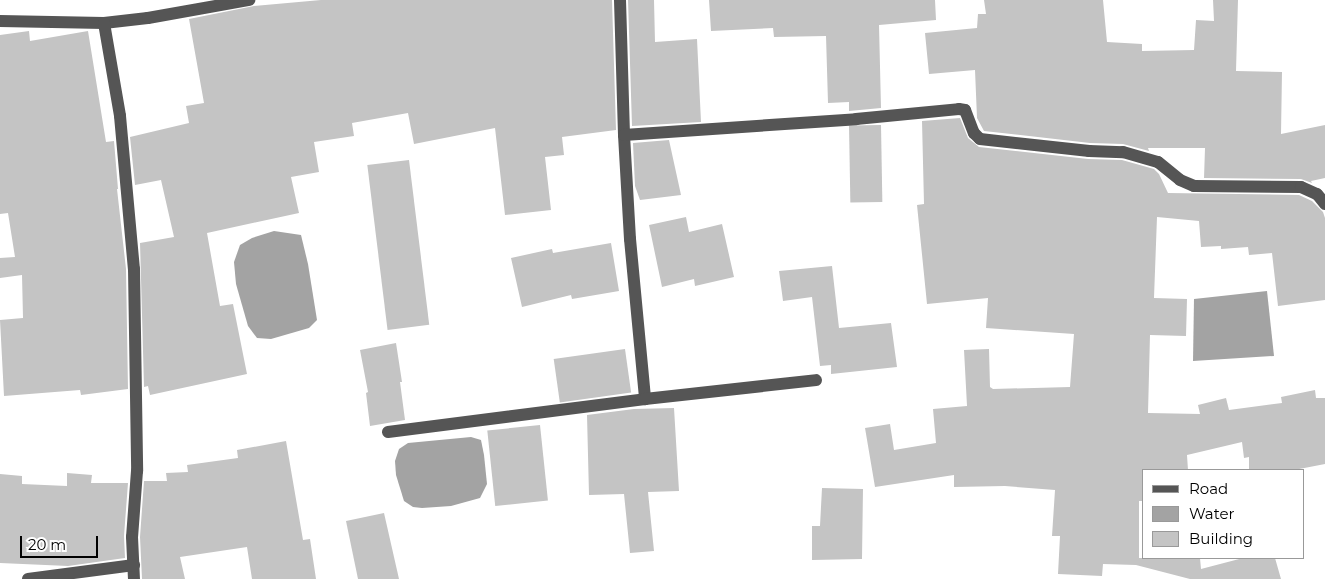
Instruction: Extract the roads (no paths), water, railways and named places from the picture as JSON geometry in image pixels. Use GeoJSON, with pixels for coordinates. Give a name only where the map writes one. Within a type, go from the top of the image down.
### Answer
{"type":"FeatureCollection","features":[{"type":"Feature","properties":{"kind":"street"},"geometry":{"type":"LineString","coordinates":[[0,21],[104,23],[148,18],[249,0]]}},
{"type":"Feature","properties":{"kind":"street"},"geometry":{"type":"LineString","coordinates":[[620,0],[624,135],[630,239],[645,399]]}},
{"type":"Feature","properties":{"kind":"street"},"geometry":{"type":"LineString","coordinates":[[104,23],[120,116],[134,269],[137,471],[132,537],[134,579]]}},
{"type":"Feature","properties":{"kind":"street"},"geometry":{"type":"LineString","coordinates":[[624,135],[856,119],[959,109],[965,110],[974,133],[980,138],[1090,151],[1123,152],[1158,162],[1180,180],[1194,186],[1301,187],[1317,194],[1325,204]]}},
{"type":"Feature","properties":{"kind":"street"},"geometry":{"type":"LineString","coordinates":[[388,432],[645,399],[816,380]]}},
{"type":"Feature","properties":{"kind":"street"},"geometry":{"type":"LineString","coordinates":[[28,579],[134,565]]}},
{"type":"Feature","properties":{"kind":"water"},"geometry":{"type":"Polygon","coordinates":[[[274,231],[301,235],[308,264],[317,320],[309,328],[271,339],[257,338],[248,326],[236,284],[234,262],[240,245],[252,238],[274,231]]]}},
{"type":"Feature","properties":{"kind":"water"},"geometry":{"type":"Polygon","coordinates":[[[1267,291],[1274,356],[1193,361],[1194,299],[1267,291]]]}},
{"type":"Feature","properties":{"kind":"water"},"geometry":{"type":"Polygon","coordinates":[[[471,437],[481,440],[484,455],[487,484],[480,498],[451,506],[422,508],[413,507],[404,501],[396,475],[395,461],[399,449],[408,443],[471,437]]]}}]}
